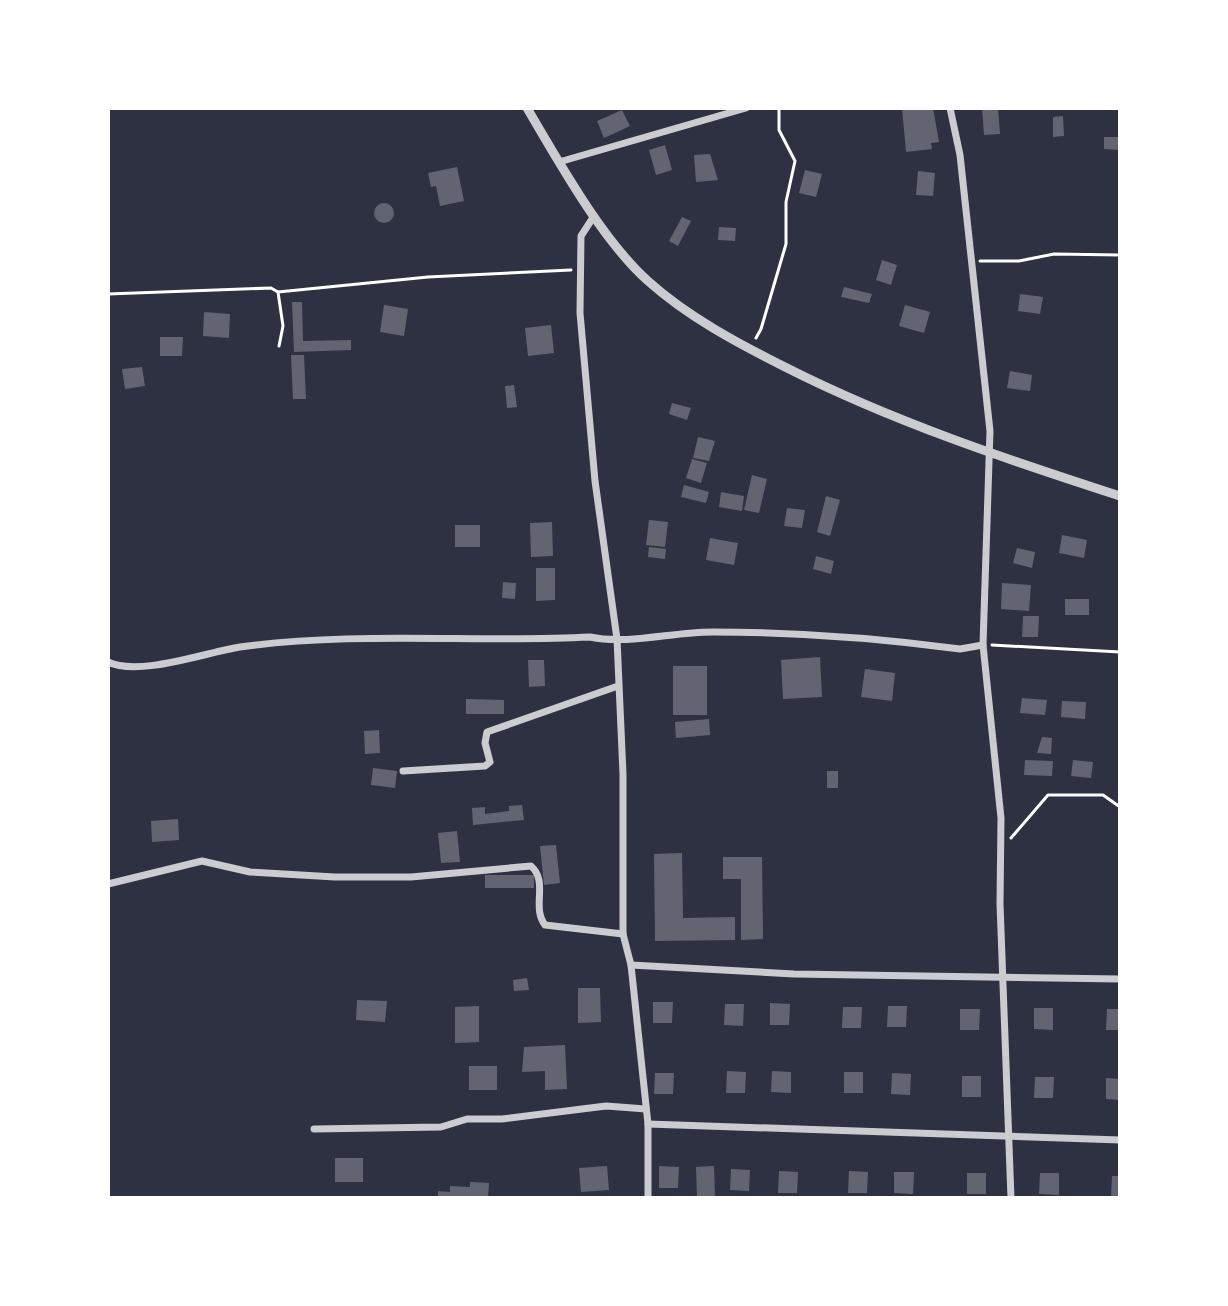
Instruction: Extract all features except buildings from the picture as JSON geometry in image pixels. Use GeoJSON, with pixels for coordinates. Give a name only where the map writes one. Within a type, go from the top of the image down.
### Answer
{"type":"FeatureCollection","features":[{"type":"Feature","properties":{"kind":"street"},"geometry":{"type":"LineString","coordinates":[[527,108],[594,216],[647,280],[748,348],[843,396],[987,453],[1120,496]]}},
{"type":"Feature","properties":{"kind":"street"},"geometry":{"type":"LineString","coordinates":[[559,162],[746,108]]}},
{"type":"Feature","properties":{"kind":"street"},"geometry":{"type":"LineString","coordinates":[[950,108],[960,155],[989,407],[983,645],[1001,818],[999,852],[1011,1198]]}},
{"type":"Feature","properties":{"kind":"street"},"geometry":{"type":"LineString","coordinates":[[594,216],[581,236],[579,270],[595,481],[617,639],[623,774],[623,934],[631,965],[648,1124],[648,1198]]}},
{"type":"Feature","properties":{"kind":"street"},"geometry":{"type":"LineString","coordinates":[[108,662],[127,666],[198,659],[265,644],[399,637],[617,639],[711,632],[960,649],[983,645]]}},
{"type":"Feature","properties":{"kind":"street"},"geometry":{"type":"LineString","coordinates":[[403,771],[485,766],[490,762],[485,735],[492,729],[618,686]]}},
{"type":"Feature","properties":{"kind":"street"},"geometry":{"type":"LineString","coordinates":[[108,884],[202,861],[250,872],[359,878],[411,877],[531,866],[539,876],[539,910],[545,925],[623,934]]}},
{"type":"Feature","properties":{"kind":"street"},"geometry":{"type":"LineString","coordinates":[[631,965],[794,974],[1120,979]]}},
{"type":"Feature","properties":{"kind":"street"},"geometry":{"type":"LineString","coordinates":[[314,1129],[441,1127],[467,1119],[502,1119],[606,1106],[646,1109]]}},
{"type":"Feature","properties":{"kind":"street"},"geometry":{"type":"LineString","coordinates":[[648,1124],[1120,1140]]}},
{"type":"Feature","properties":{"kind":"path"},"geometry":{"type":"LineString","coordinates":[[748,348],[761,329],[787,230],[786,202],[795,161],[779,130],[779,108]]}},
{"type":"Feature","properties":{"kind":"path"},"geometry":{"type":"LineString","coordinates":[[971,261],[1019,261],[1054,254],[1120,255]]}},
{"type":"Feature","properties":{"kind":"path"},"geometry":{"type":"LineString","coordinates":[[108,294],[271,288],[278,292],[428,277],[579,270]]}},
{"type":"Feature","properties":{"kind":"path"},"geometry":{"type":"LineString","coordinates":[[278,292],[283,326],[279,346]]}},
{"type":"Feature","properties":{"kind":"path"},"geometry":{"type":"LineString","coordinates":[[983,645],[1120,652]]}},
{"type":"Feature","properties":{"kind":"path"},"geometry":{"type":"LineString","coordinates":[[999,852],[1048,795],[1103,795],[1120,807]]}}]}
